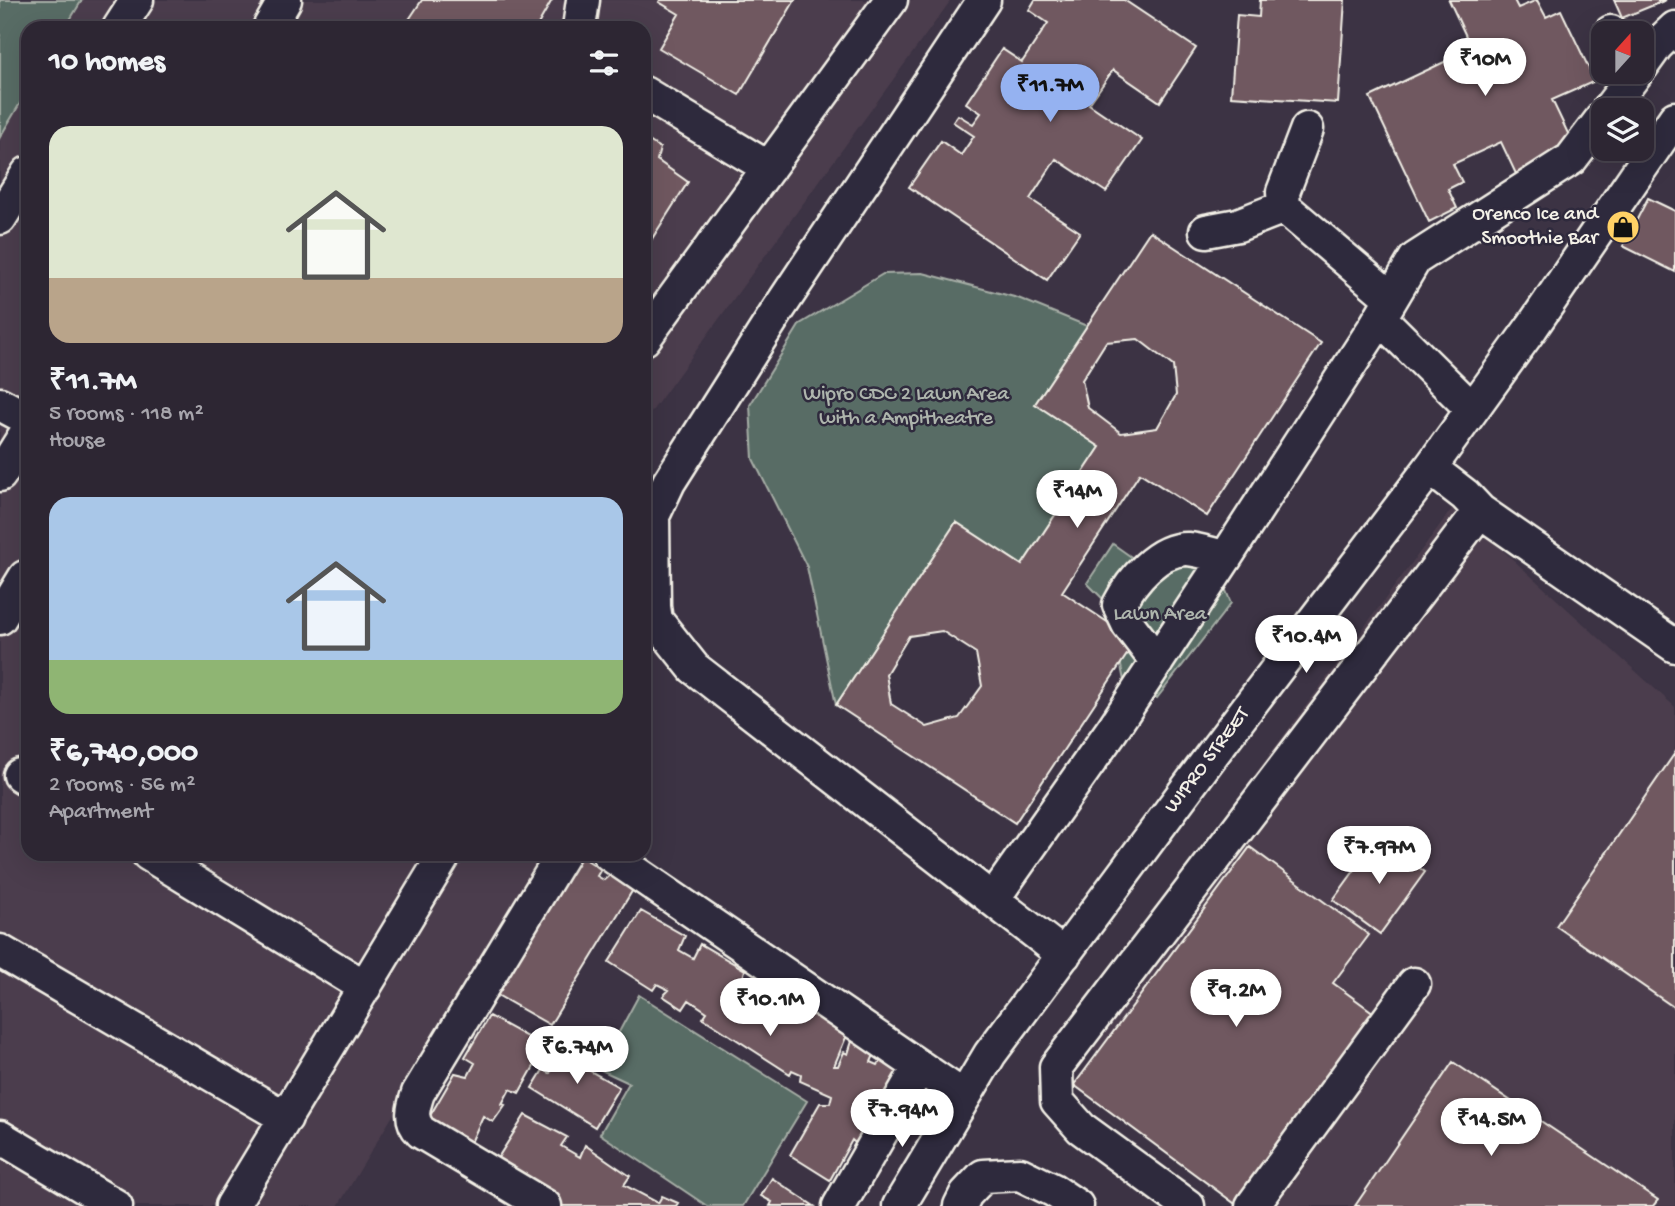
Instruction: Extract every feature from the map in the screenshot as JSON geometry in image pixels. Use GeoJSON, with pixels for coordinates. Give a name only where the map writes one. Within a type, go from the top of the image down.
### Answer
{"type":"FeatureCollection","features":[{"type":"Feature","properties":{"kind":"street"},"geometry":{"type":"LineString","coordinates":[[124,21],[137,0]]}},
{"type":"Feature","properties":{"kind":"street"},"geometry":{"type":"LineString","coordinates":[[580,21],[583,0]]}},
{"type":"Feature","properties":{"kind":"street"},"geometry":{"type":"LineString","coordinates":[[651,329],[891,0]]}},
{"type":"Feature","properties":{"kind":"street"},"geometry":{"type":"LineString","coordinates":[[984,0],[786,299],[669,482],[653,516],[656,620],[694,668],[1064,955]]}},
{"type":"Feature","properties":{"kind":"street"},"geometry":{"type":"LineString","coordinates":[[1654,49],[1675,28]]}},
{"type":"Feature","properties":{"kind":"street"},"geometry":{"type":"LineString","coordinates":[[651,97],[769,168]]}},
{"type":"Feature","properties":{"kind":"street","name":"WIPRO STREET"},"geometry":{"type":"LineString","coordinates":[[899,1206],[990,1054],[1430,468],[1532,327],[1675,118]]}},
{"type":"Feature","properties":{"kind":"street"},"geometry":{"type":"LineString","coordinates":[[1307,130],[1283,192],[1284,207],[1385,308],[1472,410]]}},
{"type":"Feature","properties":{"kind":"street"},"geometry":{"type":"LineString","coordinates":[[993,899],[1157,662],[1415,259],[1571,159],[1591,133]]}},
{"type":"Feature","properties":{"kind":"street"},"geometry":{"type":"LineString","coordinates":[[0,218],[21,184]]}},
{"type":"Feature","properties":{"kind":"street"},"geometry":{"type":"LineString","coordinates":[[1206,231],[1238,225],[1284,207]]}},
{"type":"Feature","properties":{"kind":"street"},"geometry":{"type":"LineString","coordinates":[[0,404],[21,415]]}},
{"type":"Feature","properties":{"kind":"street"},"geometry":{"type":"LineString","coordinates":[[0,475],[21,441]]}},
{"type":"Feature","properties":{"kind":"street"},"geometry":{"type":"LineString","coordinates":[[1430,468],[1465,495],[1480,511],[1675,646]]}},
{"type":"Feature","properties":{"kind":"street"},"geometry":{"type":"LineString","coordinates":[[1188,1206],[1080,1128],[1057,1101],[1056,1068],[1480,511]]}},
{"type":"Feature","properties":{"kind":"street"},"geometry":{"type":"LineString","coordinates":[[1157,662],[1128,624],[1119,605],[1128,587],[1160,557],[1187,549],[1226,557]]}},
{"type":"Feature","properties":{"kind":"street"},"geometry":{"type":"LineString","coordinates":[[0,618],[21,584]]}},
{"type":"Feature","properties":{"kind":"street"},"geometry":{"type":"LineString","coordinates":[[159,861],[365,987]]}},
{"type":"Feature","properties":{"kind":"street"},"geometry":{"type":"LineString","coordinates":[[232,1206],[441,861]]}},
{"type":"Feature","properties":{"kind":"street"},"geometry":{"type":"LineString","coordinates":[[545,1206],[421,1132],[414,1126],[412,1117],[418,1093],[559,861]]}},
{"type":"Feature","properties":{"kind":"street"},"geometry":{"type":"LineString","coordinates":[[619,861],[964,1097]]}},
{"type":"Feature","properties":{"kind":"street"},"geometry":{"type":"LineString","coordinates":[[0,951],[286,1118]]}},
{"type":"Feature","properties":{"kind":"street"},"geometry":{"type":"LineString","coordinates":[[1252,1206],[1414,984]]}},
{"type":"Feature","properties":{"kind":"street"},"geometry":{"type":"LineString","coordinates":[[839,1206],[919,1067]]}},
{"type":"Feature","properties":{"kind":"street"},"geometry":{"type":"LineString","coordinates":[[0,1137],[116,1206]]}},
{"type":"Feature","properties":{"kind":"street"},"geometry":{"type":"LineString","coordinates":[[960,1206],[966,1194],[983,1176],[1020,1174],[1053,1190],[1077,1206]]}},
{"type":"Feature","properties":{"kind":"shaded area"},"geometry":{"type":"Polygon","coordinates":[[[0,0],[951,0],[651,412],[651,21],[21,21],[21,861],[547,861],[338,1206],[0,1206],[0,0]]]}},
{"type":"Feature","properties":{"kind":"shaded area"},"geometry":{"type":"Polygon","coordinates":[[[1454,506],[1675,707],[1675,1206],[1277,1206],[1067,1028],[1454,506]]]}},
{"type":"Feature","properties":{"kind":"green space"},"geometry":{"type":"Polygon","coordinates":[[[0,0],[82,0],[69,21],[21,21],[21,102],[0,137],[0,0]]]}},
{"type":"Feature","properties":{"kind":"green space","name":"Wipro CDC 2 Lawn Area with a Ampitheatre"},"geometry":{"type":"Polygon","coordinates":[[[923,273],[1018,298],[1087,326],[1035,404],[1100,447],[1022,565],[956,523],[836,705],[807,567],[753,459],[750,405],[800,324],[883,274],[923,273]]]}},
{"type":"Feature","properties":{"kind":"green space","name":"Lawn Area"},"geometry":{"type":"Polygon","coordinates":[[[1113,544],[1147,568],[1210,551],[1231,603],[1157,698],[1124,681],[1109,605],[1087,583],[1113,544]]]}},
{"type":"Feature","properties":{"kind":"green space"},"geometry":{"type":"Polygon","coordinates":[[[639,995],[807,1101],[743,1206],[707,1206],[600,1134],[629,1083],[599,1069],[639,995]]]}},
{"type":"Feature","properties":{"kind":"building"},"geometry":{"type":"Polygon","coordinates":[[[422,0],[552,0],[540,21],[408,21],[422,0]]]}},
{"type":"Feature","properties":{"kind":"building"},"geometry":{"type":"Polygon","coordinates":[[[795,0],[739,95],[659,48],[679,14],[659,2],[795,0]]]}},
{"type":"Feature","properties":{"kind":"building"},"geometry":{"type":"Polygon","coordinates":[[[1035,0],[1124,0],[1196,48],[1160,102],[1113,70],[1089,104],[1142,140],[1106,192],[1056,159],[1030,199],[1080,232],[1047,280],[909,187],[941,141],[961,155],[974,136],[953,122],[958,115],[973,124],[981,113],[966,103],[1002,49],[1022,62],[1048,23],[1029,10],[1035,0]]]}},
{"type":"Feature","properties":{"kind":"building"},"geometry":{"type":"Polygon","coordinates":[[[1260,0],[1345,0],[1338,103],[1231,96],[1237,15],[1259,17],[1260,0]]]}},
{"type":"Feature","properties":{"kind":"building"},"geometry":{"type":"Polygon","coordinates":[[[1449,0],[1514,0],[1518,8],[1537,0],[1546,17],[1561,10],[1591,73],[1591,83],[1552,100],[1574,146],[1516,174],[1501,142],[1453,164],[1462,182],[1448,189],[1457,208],[1429,222],[1370,97],[1472,49],[1449,0]]]}},
{"type":"Feature","properties":{"kind":"building"},"geometry":{"type":"Polygon","coordinates":[[[1614,0],[1666,0],[1622,18],[1614,0]]]}},
{"type":"Feature","properties":{"kind":"building"},"geometry":{"type":"Polygon","coordinates":[[[651,142],[660,148],[657,160],[688,182],[651,240],[651,142]]]}},
{"type":"Feature","properties":{"kind":"building"},"geometry":{"type":"Polygon","coordinates":[[[1648,198],[1675,211],[1675,272],[1623,246],[1648,198]]]}},
{"type":"Feature","properties":{"kind":"building"},"geometry":{"type":"Polygon","coordinates":[[[1150,231],[1321,343],[1207,516],[1140,473],[1062,592],[1136,641],[1015,823],[836,705],[956,522],[1022,565],[1100,447],[1035,404],[1150,231]],[[1138,339],[1106,342],[1082,380],[1088,408],[1121,433],[1157,428],[1176,395],[1173,366],[1138,339]],[[942,631],[909,636],[886,674],[891,704],[927,727],[959,718],[982,686],[976,653],[942,631]]]}},
{"type":"Feature","properties":{"kind":"building"},"geometry":{"type":"Polygon","coordinates":[[[1675,753],[1675,1008],[1556,926],[1675,753]]]}},
{"type":"Feature","properties":{"kind":"building"},"geometry":{"type":"Polygon","coordinates":[[[1378,838],[1425,872],[1380,934],[1333,900],[1378,838]]]}},
{"type":"Feature","properties":{"kind":"building"},"geometry":{"type":"Polygon","coordinates":[[[1250,847],[1369,935],[1333,983],[1378,1016],[1238,1206],[1074,1085],[1250,847]]]}},
{"type":"Feature","properties":{"kind":"building"},"geometry":{"type":"Polygon","coordinates":[[[573,861],[588,861],[601,869],[597,876],[604,880],[611,874],[634,888],[550,1025],[492,992],[573,861]]]}},
{"type":"Feature","properties":{"kind":"building"},"geometry":{"type":"Polygon","coordinates":[[[641,911],[685,936],[679,950],[693,958],[700,944],[745,970],[743,978],[773,996],[777,990],[790,999],[782,1014],[798,1023],[805,1008],[847,1035],[834,1066],[838,1066],[844,1052],[848,1054],[852,1041],[874,1055],[871,1062],[878,1065],[881,1060],[906,1075],[864,1151],[852,1140],[830,1180],[790,1155],[820,1103],[830,1103],[832,1095],[800,1081],[801,1074],[792,1070],[790,1074],[703,1018],[707,1012],[689,1000],[683,1009],[663,996],[669,990],[657,984],[653,990],[609,962],[641,911]]]}},
{"type":"Feature","properties":{"kind":"building"},"geometry":{"type":"Polygon","coordinates":[[[489,1016],[545,1047],[519,1093],[510,1089],[502,1104],[505,1105],[493,1122],[483,1116],[469,1147],[424,1126],[455,1073],[468,1076],[475,1063],[465,1057],[489,1016]]]}},
{"type":"Feature","properties":{"kind":"building"},"geometry":{"type":"Polygon","coordinates":[[[566,1044],[598,1060],[590,1071],[619,1087],[595,1127],[532,1088],[543,1070],[550,1073],[566,1044]]]}},
{"type":"Feature","properties":{"kind":"building"},"geometry":{"type":"Polygon","coordinates":[[[1453,1062],[1658,1200],[1653,1206],[1355,1206],[1453,1062]]]}},
{"type":"Feature","properties":{"kind":"building"},"geometry":{"type":"Polygon","coordinates":[[[525,1115],[567,1137],[561,1146],[580,1157],[585,1145],[630,1176],[624,1185],[658,1203],[662,1196],[678,1203],[676,1206],[557,1206],[492,1167],[525,1115]]]}},
{"type":"Feature","properties":{"kind":"building"},"geometry":{"type":"Polygon","coordinates":[[[772,1178],[814,1206],[770,1206],[772,1202],[761,1196],[772,1178]]]}},
{"type":"Feature","properties":{"kind":"place","name":"Orenco Ice and Smoothie Bar"},"geometry":{"type":"Point","coordinates":[1623,227]}}]}
